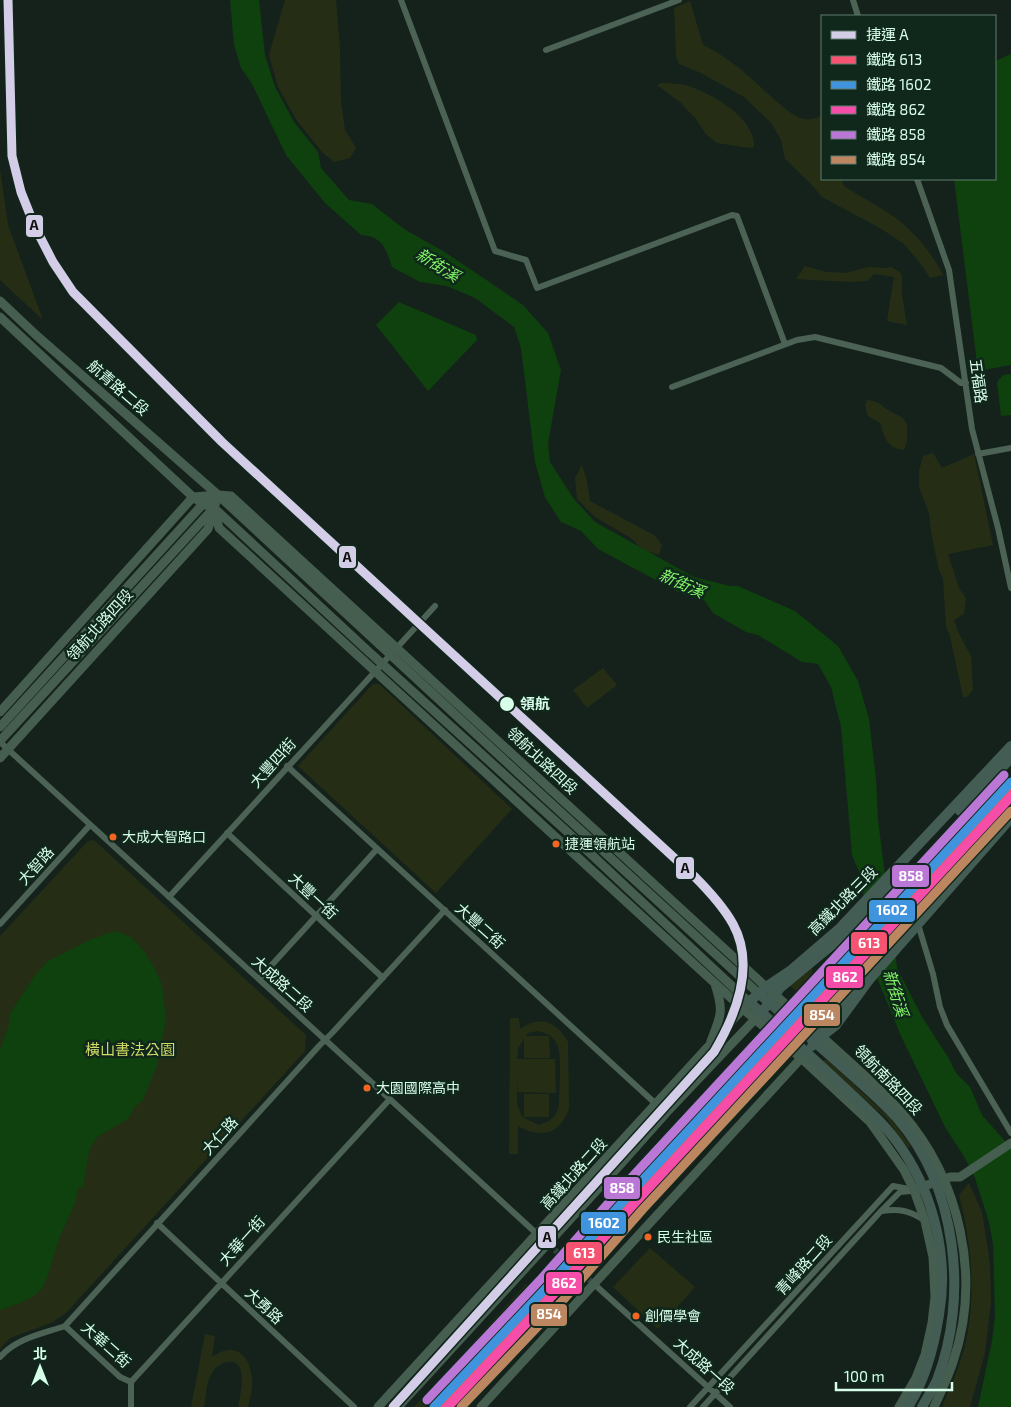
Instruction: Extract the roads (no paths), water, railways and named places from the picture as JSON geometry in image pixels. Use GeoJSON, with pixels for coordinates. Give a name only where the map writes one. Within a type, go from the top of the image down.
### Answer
{"type":"FeatureCollection","features":[{"type":"Feature","properties":{"kind":"main road","name":"高鐵北路三段"},"geometry":{"type":"LineString","coordinates":[[758,1016],[780,988],[843,936],[862,911],[1011,746]]}},
{"type":"Feature","properties":{"kind":"main road","name":"高鐵北路三段"},"geometry":{"type":"LineString","coordinates":[[904,865],[1011,758]]}},
{"type":"Feature","properties":{"kind":"main road"},"geometry":{"type":"LineString","coordinates":[[819,1039],[831,1016],[868,968],[914,926],[948,881],[1011,806]]}},
{"type":"Feature","properties":{"kind":"main road"},"geometry":{"type":"LineString","coordinates":[[804,1055],[836,1025],[869,980],[914,926],[1011,818]]}},
{"type":"Feature","properties":{"kind":"main road","name":"高鐵北路三段"},"geometry":{"type":"LineString","coordinates":[[746,1005],[762,990],[798,965],[862,911]]}},
{"type":"Feature","properties":{"kind":"main road","name":"領航北路四段"},"geometry":{"type":"LineString","coordinates":[[762,990],[819,1039]]}},
{"type":"Feature","properties":{"kind":"main road"},"geometry":{"type":"LineString","coordinates":[[746,1005],[887,1130],[902,1149],[932,1215],[943,1262],[943,1295],[938,1326],[925,1375],[908,1407]]}},
{"type":"Feature","properties":{"kind":"main road","name":"領航南路四段"},"geometry":{"type":"LineString","coordinates":[[819,1039],[897,1118],[940,1180],[954,1263],[952,1321],[936,1380],[922,1407]]}},
{"type":"Feature","properties":{"kind":"street"},"geometry":{"type":"LineString","coordinates":[[401,0],[495,251],[526,260],[537,288],[722,218],[732,215],[737,216],[785,344]]}},
{"type":"Feature","properties":{"kind":"street"},"geometry":{"type":"LineString","coordinates":[[546,50],[677,0]]}},
{"type":"Feature","properties":{"kind":"street"},"geometry":{"type":"LineString","coordinates":[[853,0],[858,15]]}},
{"type":"Feature","properties":{"kind":"street","name":"五福路"},"geometry":{"type":"LineString","coordinates":[[916,180],[949,270],[972,429],[998,528],[1011,588]]}},
{"type":"Feature","properties":{"kind":"street","name":"航青路二段"},"geometry":{"type":"LineString","coordinates":[[0,301],[218,495]]}},
{"type":"Feature","properties":{"kind":"street","name":"航青路二段"},"geometry":{"type":"LineString","coordinates":[[0,317],[193,498]]}},
{"type":"Feature","properties":{"kind":"street"},"geometry":{"type":"LineString","coordinates":[[672,386],[785,344],[815,337],[941,368],[960,383],[966,383]]}},
{"type":"Feature","properties":{"kind":"street"},"geometry":{"type":"LineString","coordinates":[[978,454],[1011,448]]}},
{"type":"Feature","properties":{"kind":"street","name":"領航北路四段"},"geometry":{"type":"LineString","coordinates":[[0,726],[203,504],[218,495]]}},
{"type":"Feature","properties":{"kind":"street","name":"領航北路四段"},"geometry":{"type":"LineString","coordinates":[[0,758],[208,529],[218,495]]}},
{"type":"Feature","properties":{"kind":"street","name":"領航北路四段"},"geometry":{"type":"LineString","coordinates":[[218,495],[390,655],[762,990]]}},
{"type":"Feature","properties":{"kind":"street","name":"領航北路四段"},"geometry":{"type":"LineString","coordinates":[[0,712],[193,498],[218,495],[231,496],[396,647],[762,990]]}},
{"type":"Feature","properties":{"kind":"street"},"geometry":{"type":"LineString","coordinates":[[193,498],[214,508],[378,667],[714,982],[746,1005]]}},
{"type":"Feature","properties":{"kind":"street"},"geometry":{"type":"LineString","coordinates":[[214,508],[219,528],[563,828],[746,1005]]}},
{"type":"Feature","properties":{"kind":"street","name":"領航北路四段"},"geometry":{"type":"LineString","coordinates":[[0,742],[214,508]]}},
{"type":"Feature","properties":{"kind":"street"},"geometry":{"type":"LineString","coordinates":[[208,529],[219,528]]}},
{"type":"Feature","properties":{"kind":"street","name":"大豐四街"},"geometry":{"type":"LineString","coordinates":[[168,896],[435,606]]}},
{"type":"Feature","properties":{"kind":"street","name":"大成路二段"},"geometry":{"type":"LineString","coordinates":[[0,742],[548,1244]]}},
{"type":"Feature","properties":{"kind":"street","name":"大豐二街"},"geometry":{"type":"LineString","coordinates":[[287,766],[656,1104]]}},
{"type":"Feature","properties":{"kind":"street","name":"大智路"},"geometry":{"type":"LineString","coordinates":[[0,924],[90,825]]}},
{"type":"Feature","properties":{"kind":"street","name":"大豐一街"},"geometry":{"type":"LineString","coordinates":[[227,833],[382,978]]}},
{"type":"Feature","properties":{"kind":"street"},"geometry":{"type":"LineString","coordinates":[[259,979],[378,849]]}},
{"type":"Feature","properties":{"kind":"street","name":"大仁路"},"geometry":{"type":"LineString","coordinates":[[0,1357],[9,1347],[18,1342],[65,1326],[157,1223],[445,910]]}},
{"type":"Feature","properties":{"kind":"street"},"geometry":{"type":"LineString","coordinates":[[914,926],[933,974],[940,1007],[947,1025],[1011,1133]]}},
{"type":"Feature","properties":{"kind":"street"},"geometry":{"type":"LineString","coordinates":[[708,1048],[722,1016],[720,998],[714,982]]}},
{"type":"Feature","properties":{"kind":"street","name":"高鐵北路二段"},"geometry":{"type":"LineString","coordinates":[[378,1407],[746,1005]]}},
{"type":"Feature","properties":{"kind":"street","name":"高鐵北路二段"},"geometry":{"type":"LineString","coordinates":[[398,1407],[667,1112],[758,1016]]}},
{"type":"Feature","properties":{"kind":"street"},"geometry":{"type":"LineString","coordinates":[[481,1407],[804,1055]]}},
{"type":"Feature","properties":{"kind":"street","name":"大華一街"},"geometry":{"type":"LineString","coordinates":[[130,1382],[390,1099]]}},
{"type":"Feature","properties":{"kind":"street"},"geometry":{"type":"LineString","coordinates":[[899,1407],[916,1378],[925,1355],[932,1323],[935,1296],[933,1257],[919,1188],[940,1180],[960,1177],[1011,1143]]}},
{"type":"Feature","properties":{"kind":"street","name":"領航南路四段"},"geometry":{"type":"LineString","coordinates":[[934,1407],[953,1362],[960,1335],[965,1301],[965,1265],[961,1234],[956,1213],[940,1180]]}},
{"type":"Feature","properties":{"kind":"street","name":"青峰路二段"},"geometry":{"type":"LineString","coordinates":[[690,1407],[894,1186],[919,1188]]}},
{"type":"Feature","properties":{"kind":"street","name":"青峰路二段"},"geometry":{"type":"LineString","coordinates":[[703,1407],[900,1192],[919,1188]]}},
{"type":"Feature","properties":{"kind":"street"},"geometry":{"type":"LineString","coordinates":[[881,1212],[904,1209],[925,1221]]}},
{"type":"Feature","properties":{"kind":"street","name":"大勇路"},"geometry":{"type":"LineString","coordinates":[[157,1223],[354,1407]]}},
{"type":"Feature","properties":{"kind":"street","name":"大成路一段"},"geometry":{"type":"LineString","coordinates":[[594,1284],[730,1407]]}},
{"type":"Feature","properties":{"kind":"street","name":"大華二街"},"geometry":{"type":"LineString","coordinates":[[65,1326],[120,1377],[130,1382]]}},
{"type":"Feature","properties":{"kind":"street"},"geometry":{"type":"LineString","coordinates":[[130,1382],[132,1407]]}},
{"type":"Feature","properties":{"kind":"water","name":"新街溪"},"geometry":{"type":"Polygon","coordinates":[[[230,0],[259,0],[265,55],[275,87],[294,122],[318,152],[321,168],[349,200],[372,204],[404,229],[443,251],[485,279],[523,305],[548,333],[561,370],[548,443],[550,462],[574,499],[595,522],[694,577],[730,586],[738,586],[795,611],[838,646],[858,681],[869,719],[876,779],[878,820],[897,968],[922,1017],[956,1073],[970,1087],[982,1115],[1011,1148],[1011,1407],[978,1407],[992,1341],[995,1316],[993,1244],[989,1222],[975,1178],[965,1158],[945,1127],[901,1036],[877,978],[860,874],[852,855],[841,727],[831,687],[818,664],[802,662],[758,635],[746,632],[713,613],[705,601],[680,593],[598,549],[581,531],[561,522],[545,497],[535,462],[521,348],[514,327],[475,298],[447,286],[420,282],[392,267],[379,241],[361,235],[325,203],[286,155],[252,84],[241,68],[234,45],[230,0]]]}},
{"type":"Feature","properties":{"kind":"water"},"geometry":{"type":"Polygon","coordinates":[[[1011,54],[1011,365],[978,371],[954,180],[996,180],[996,61],[1011,54]]]}},
{"type":"Feature","properties":{"kind":"water"},"geometry":{"type":"Polygon","coordinates":[[[399,302],[476,335],[477,340],[428,391],[376,325],[399,302]]]}},
{"type":"Feature","properties":{"kind":"water"},"geometry":{"type":"Polygon","coordinates":[[[1011,374],[1011,415],[1001,416],[997,382],[1003,375],[1011,374]]]}},
{"type":"Feature","properties":{"kind":"water"},"geometry":{"type":"Polygon","coordinates":[[[115,931],[131,937],[144,951],[162,985],[166,1020],[157,1065],[143,1100],[134,1108],[128,1119],[97,1137],[89,1151],[83,1187],[78,1188],[75,1202],[60,1235],[44,1285],[27,1300],[0,1310],[0,1050],[9,1025],[9,1015],[36,974],[48,961],[89,940],[115,931]]]}},
{"type":"Feature","properties":{"kind":"tunnel"},"geometry":{"type":"LineString","coordinates":[[548,1244],[594,1284]]}},
{"type":"Feature","properties":{"kind":"metro line","name":"A"},"geometry":{"type":"LineString","coordinates":[[8,0],[12,156],[21,192],[35,227],[53,262],[73,292],[222,442],[694,876],[725,911],[740,940],[743,957],[740,990],[736,1006],[714,1052],[393,1407]]}},
{"type":"Feature","properties":{"kind":"rail line","name":"858"},"geometry":{"type":"LineString","coordinates":[[427,1400],[542,1278],[621,1189],[1004,775]]}},
{"type":"Feature","properties":{"kind":"rail line","name":"1602"},"geometry":{"type":"LineString","coordinates":[[434,1407],[549,1285],[628,1196],[1011,782]]}},
{"type":"Feature","properties":{"kind":"rail line","name":"613"},"geometry":{"type":"LineString","coordinates":[[440,1407],[1011,788]]}},
{"type":"Feature","properties":{"kind":"rail line","name":"862"},"geometry":{"type":"LineString","coordinates":[[448,1407],[1011,797]]}},
{"type":"Feature","properties":{"kind":"rail line","name":"854"},"geometry":{"type":"LineString","coordinates":[[461,1407],[564,1299],[643,1209],[1011,811]]}},
{"type":"Feature","properties":{"kind":"place","name":"領航"},"geometry":{"type":"Point","coordinates":[507,704]}},
{"type":"Feature","properties":{"kind":"place","name":"大成大智路口"},"geometry":{"type":"Point","coordinates":[113,837]}},
{"type":"Feature","properties":{"kind":"place","name":"捷運領航站"},"geometry":{"type":"Point","coordinates":[556,844]}},
{"type":"Feature","properties":{"kind":"place","name":"大園國際高中"},"geometry":{"type":"Point","coordinates":[367,1088]}},
{"type":"Feature","properties":{"kind":"place","name":"民生社區"},"geometry":{"type":"Point","coordinates":[648,1237]}},
{"type":"Feature","properties":{"kind":"place","name":"創價學會"},"geometry":{"type":"Point","coordinates":[636,1316]}},
{"type":"Feature","properties":{"kind":"park label","name":"橫山書法公園"},"geometry":{"type":"Point","coordinates":[130,1050]}}]}
